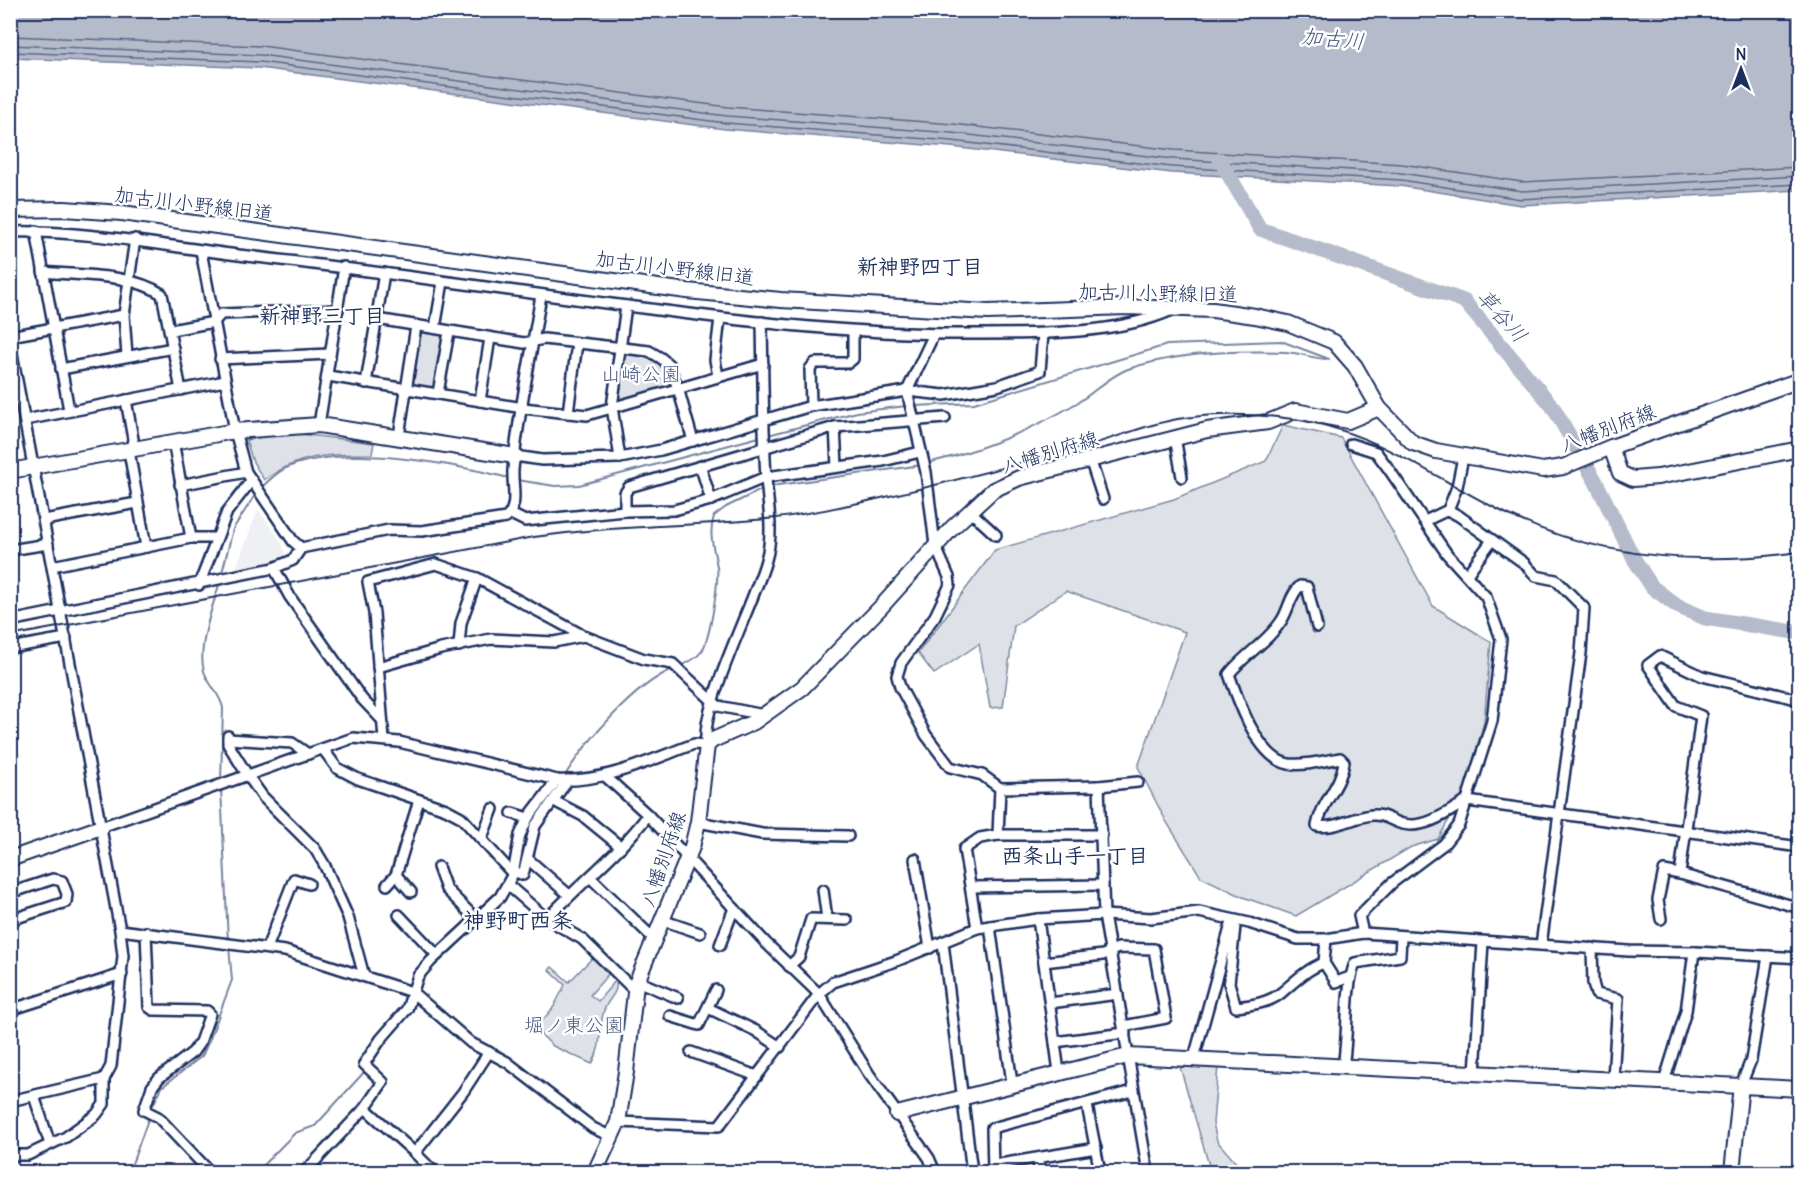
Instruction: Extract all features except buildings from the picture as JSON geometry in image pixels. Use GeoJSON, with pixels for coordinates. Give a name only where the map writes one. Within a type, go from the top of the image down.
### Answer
{"type":"FeatureCollection","features":[{"type":"Feature","properties":{"kind":"street","name":"加古川小野線旧道"},"geometry":{"type":"LineString","coordinates":[[10,210],[64,209],[122,213],[687,291],[819,303],[988,312],[1174,309],[1255,316],[1297,326],[1334,342],[1355,366],[1379,408]]}},
{"type":"Feature","properties":{"kind":"street"},"geometry":{"type":"LineString","coordinates":[[10,232],[36,231],[135,239],[201,251],[344,267],[541,296],[720,318],[853,331],[1043,334],[1154,318],[1174,309]]}},
{"type":"Feature","properties":{"kind":"street"},"geometry":{"type":"LineString","coordinates":[[36,231],[69,410]]}},
{"type":"Feature","properties":{"kind":"street"},"geometry":{"type":"LineString","coordinates":[[127,356],[124,315],[135,239]]}},
{"type":"Feature","properties":{"kind":"street"},"geometry":{"type":"LineString","coordinates":[[201,251],[235,431],[249,476],[293,541],[301,548]]}},
{"type":"Feature","properties":{"kind":"street"},"geometry":{"type":"LineString","coordinates":[[319,425],[344,267]]}},
{"type":"Feature","properties":{"kind":"street"},"geometry":{"type":"LineString","coordinates":[[43,272],[129,281],[149,286],[162,294],[171,330],[181,390]]}},
{"type":"Feature","properties":{"kind":"street"},"geometry":{"type":"LineString","coordinates":[[366,383],[384,273]]}},
{"type":"Feature","properties":{"kind":"street"},"geometry":{"type":"LineString","coordinates":[[435,328],[443,282]]}},
{"type":"Feature","properties":{"kind":"street"},"geometry":{"type":"LineString","coordinates":[[10,621],[199,585],[274,568],[293,560],[301,548],[389,530],[423,531],[506,518],[511,514],[514,506],[514,463],[541,296]]}},
{"type":"Feature","properties":{"kind":"street"},"geometry":{"type":"LineString","coordinates":[[620,458],[612,407],[626,306]]}},
{"type":"Feature","properties":{"kind":"street"},"geometry":{"type":"LineString","coordinates":[[171,330],[214,322],[221,314],[338,310]]}},
{"type":"Feature","properties":{"kind":"street"},"geometry":{"type":"LineString","coordinates":[[10,336],[124,315]]}},
{"type":"Feature","properties":{"kind":"street"},"geometry":{"type":"LineString","coordinates":[[717,376],[715,360],[720,318]]}},
{"type":"Feature","properties":{"kind":"street"},"geometry":{"type":"LineString","coordinates":[[377,319],[490,338],[534,343],[544,339],[649,351],[669,365],[693,441]]}},
{"type":"Feature","properties":{"kind":"street"},"geometry":{"type":"LineString","coordinates":[[10,859],[353,738],[384,740],[557,780],[580,781],[605,776],[694,744],[707,745],[704,735],[714,700],[766,560],[771,529],[766,478],[762,322]]}},
{"type":"Feature","properties":{"kind":"street"},"geometry":{"type":"LineString","coordinates":[[399,436],[416,326]]}},
{"type":"Feature","properties":{"kind":"street"},"geometry":{"type":"LineString","coordinates":[[811,406],[810,369],[815,363],[848,363],[853,359],[853,331]]}},
{"type":"Feature","properties":{"kind":"street"},"geometry":{"type":"LineString","coordinates":[[438,393],[448,332]]}},
{"type":"Feature","properties":{"kind":"street"},"geometry":{"type":"LineString","coordinates":[[934,334],[907,393],[926,472],[935,546],[949,577],[950,585],[935,616],[901,663],[897,676],[900,687],[926,735],[950,767],[966,773],[982,775],[1000,789],[1099,786],[1138,782]]}},
{"type":"Feature","properties":{"kind":"street"},"geometry":{"type":"LineString","coordinates":[[10,471],[235,431],[319,425],[399,436],[514,463],[620,458],[693,441],[811,406],[907,393],[944,395],[997,386],[1040,371],[1043,334]]}},
{"type":"Feature","properties":{"kind":"street"},"geometry":{"type":"LineString","coordinates":[[480,401],[490,338]]}},
{"type":"Feature","properties":{"kind":"street"},"geometry":{"type":"LineString","coordinates":[[10,342],[123,956],[111,1066],[104,1079],[104,1104],[96,1115],[66,1137],[28,1155],[10,1155]]}},
{"type":"Feature","properties":{"kind":"street"},"geometry":{"type":"LineString","coordinates":[[568,413],[577,343]]}},
{"type":"Feature","properties":{"kind":"street"},"geometry":{"type":"LineString","coordinates":[[61,369],[173,348]]}},
{"type":"Feature","properties":{"kind":"street"},"geometry":{"type":"LineString","coordinates":[[220,359],[330,354]]}},
{"type":"Feature","properties":{"kind":"street"},"geometry":{"type":"LineString","coordinates":[[327,376],[523,408],[587,415],[763,364]]}},
{"type":"Feature","properties":{"kind":"street","name":"八幡別府線"},"geometry":{"type":"LineString","coordinates":[[595,1173],[618,1122],[636,986],[698,822],[707,745],[713,740],[754,722],[802,688],[881,607],[935,546],[993,490],[1019,478],[1090,459],[1175,437],[1228,426],[1268,422],[1296,411],[1348,421],[1379,408],[1413,442],[1463,456],[1543,470],[1571,464],[1611,447],[1800,380]]}},
{"type":"Feature","properties":{"kind":"street"},"geometry":{"type":"LineString","coordinates":[[25,420],[225,381]]}},
{"type":"Feature","properties":{"kind":"street"},"geometry":{"type":"LineString","coordinates":[[126,400],[133,439],[130,458],[146,547]]}},
{"type":"Feature","properties":{"kind":"street"},"geometry":{"type":"LineString","coordinates":[[625,511],[625,493],[629,487],[701,468],[835,427],[945,418]]}},
{"type":"Feature","properties":{"kind":"street"},"geometry":{"type":"LineString","coordinates":[[835,427],[837,466]]}},
{"type":"Feature","properties":{"kind":"street"},"geometry":{"type":"LineString","coordinates":[[1175,437],[1182,477]]}},
{"type":"Feature","properties":{"kind":"street"},"geometry":{"type":"LineString","coordinates":[[173,441],[191,538]]}},
{"type":"Feature","properties":{"kind":"street"},"geometry":{"type":"LineString","coordinates":[[1351,444],[1376,452],[1447,554],[1486,597],[1501,639],[1492,721],[1475,767],[1473,784],[1459,825],[1444,844],[1392,883],[1359,916],[1363,933]]}},
{"type":"Feature","properties":{"kind":"street"},"geometry":{"type":"LineString","coordinates":[[1611,447],[1620,473],[1633,478],[1658,477],[1800,449]]}},
{"type":"Feature","properties":{"kind":"street"},"geometry":{"type":"LineString","coordinates":[[511,514],[525,521],[625,511],[674,510],[711,500],[766,478],[884,461],[920,452]]}},
{"type":"Feature","properties":{"kind":"street"},"geometry":{"type":"LineString","coordinates":[[1425,521],[1448,510],[1457,487],[1463,456]]}},
{"type":"Feature","properties":{"kind":"street"},"geometry":{"type":"LineString","coordinates":[[1090,459],[1103,499]]}},
{"type":"Feature","properties":{"kind":"street"},"geometry":{"type":"LineString","coordinates":[[701,468],[711,500]]}},
{"type":"Feature","properties":{"kind":"street"},"geometry":{"type":"LineString","coordinates":[[180,485],[249,476]]}},
{"type":"Feature","properties":{"kind":"street"},"geometry":{"type":"LineString","coordinates":[[199,585],[215,538],[249,476]]}},
{"type":"Feature","properties":{"kind":"street"},"geometry":{"type":"LineString","coordinates":[[44,520],[137,502]]}},
{"type":"Feature","properties":{"kind":"street"},"geometry":{"type":"LineString","coordinates":[[1448,510],[1524,563],[1536,576],[1556,580],[1584,608],[1581,653],[1541,945]]}},
{"type":"Feature","properties":{"kind":"street"},"geometry":{"type":"LineString","coordinates":[[970,511],[996,535]]}},
{"type":"Feature","properties":{"kind":"street"},"geometry":{"type":"LineString","coordinates":[[52,566],[191,538],[215,538]]}},
{"type":"Feature","properties":{"kind":"street"},"geometry":{"type":"LineString","coordinates":[[1467,575],[1479,554],[1485,551],[1492,540]]}},
{"type":"Feature","properties":{"kind":"street"},"geometry":{"type":"LineString","coordinates":[[10,550],[48,544]]}},
{"type":"Feature","properties":{"kind":"street"},"geometry":{"type":"LineString","coordinates":[[384,740],[374,613],[368,582],[436,564],[477,578],[584,636],[644,659],[673,664],[718,706],[764,715]]}},
{"type":"Feature","properties":{"kind":"street"},"geometry":{"type":"LineString","coordinates":[[274,568],[290,597],[363,699],[382,720]]}},
{"type":"Feature","properties":{"kind":"street"},"geometry":{"type":"LineString","coordinates":[[459,646],[461,623],[477,578]]}},
{"type":"Feature","properties":{"kind":"street"},"geometry":{"type":"LineString","coordinates":[[1317,627],[1307,587],[1300,586],[1295,591],[1282,620],[1240,660],[1229,674],[1251,727],[1268,753],[1289,764],[1310,764],[1340,758],[1344,762],[1342,776],[1319,815],[1317,826],[1327,827],[1369,815],[1383,815],[1402,824],[1418,824],[1434,820],[1467,801],[1686,829],[1800,847]]}},
{"type":"Feature","properties":{"kind":"street"},"geometry":{"type":"LineString","coordinates":[[378,668],[459,646],[501,638],[554,642],[584,636]]}},
{"type":"Feature","properties":{"kind":"street"},"geometry":{"type":"LineString","coordinates":[[10,648],[66,638]]}},
{"type":"Feature","properties":{"kind":"street"},"geometry":{"type":"LineString","coordinates":[[1680,874],[1701,716],[1676,706],[1648,665],[1654,658],[1665,657],[1702,676],[1800,700]]}},
{"type":"Feature","properties":{"kind":"street"},"geometry":{"type":"LineString","coordinates":[[308,754],[292,743],[228,737],[228,744],[263,796],[315,849],[324,864],[348,917],[364,976]]}},
{"type":"Feature","properties":{"kind":"street"},"geometry":{"type":"LineString","coordinates":[[323,749],[337,768],[358,779],[461,817],[513,873],[523,875],[529,860],[535,826],[568,780]]}},
{"type":"Feature","properties":{"kind":"street"},"geometry":{"type":"LineString","coordinates":[[605,776],[648,815],[789,966],[819,994],[897,1114],[929,1158],[935,1173]]}},
{"type":"Feature","properties":{"kind":"street"},"geometry":{"type":"LineString","coordinates":[[305,1173],[365,1108],[383,1082],[364,1064],[406,1009],[418,976],[437,955],[511,887],[520,835],[528,818],[557,780]]}},
{"type":"Feature","properties":{"kind":"street"},"geometry":{"type":"LineString","coordinates":[[1099,786],[1104,915],[1148,1173]]}},
{"type":"Feature","properties":{"kind":"street"},"geometry":{"type":"LineString","coordinates":[[998,835],[1000,789]]}},
{"type":"Feature","properties":{"kind":"street"},"geometry":{"type":"LineString","coordinates":[[387,885],[396,874],[419,800]]}},
{"type":"Feature","properties":{"kind":"street"},"geometry":{"type":"LineString","coordinates":[[554,801],[583,816],[621,847]]}},
{"type":"Feature","properties":{"kind":"street"},"geometry":{"type":"LineString","coordinates":[[482,838],[493,809]]}},
{"type":"Feature","properties":{"kind":"street"},"geometry":{"type":"LineString","coordinates":[[512,813],[528,818]]}},
{"type":"Feature","properties":{"kind":"street"},"geometry":{"type":"LineString","coordinates":[[547,919],[569,895],[621,847],[648,815]]}},
{"type":"Feature","properties":{"kind":"street"},"geometry":{"type":"LineString","coordinates":[[698,822],[762,834],[848,836]]}},
{"type":"Feature","properties":{"kind":"street"},"geometry":{"type":"LineString","coordinates":[[977,928],[964,849],[980,838],[998,835],[1102,835]]}},
{"type":"Feature","properties":{"kind":"street"},"geometry":{"type":"LineString","coordinates":[[915,859],[930,948]]}},
{"type":"Feature","properties":{"kind":"street"},"geometry":{"type":"LineString","coordinates":[[529,860],[569,895]]}},
{"type":"Feature","properties":{"kind":"street"},"geometry":{"type":"LineString","coordinates":[[438,867],[446,889],[476,919]]}},
{"type":"Feature","properties":{"kind":"street"},"geometry":{"type":"LineString","coordinates":[[1661,919],[1658,900],[1664,871],[1800,908]]}},
{"type":"Feature","properties":{"kind":"street"},"geometry":{"type":"LineString","coordinates":[[396,874],[411,892]]}},
{"type":"Feature","properties":{"kind":"street"},"geometry":{"type":"LineString","coordinates":[[590,877],[654,939]]}},
{"type":"Feature","properties":{"kind":"street"},"geometry":{"type":"LineString","coordinates":[[10,893],[53,879],[62,881],[67,894],[66,902],[10,920]]}},
{"type":"Feature","properties":{"kind":"street"},"geometry":{"type":"LineString","coordinates":[[267,948],[294,879],[309,884]]}},
{"type":"Feature","properties":{"kind":"street"},"geometry":{"type":"LineString","coordinates":[[971,887],[1103,885]]}},
{"type":"Feature","properties":{"kind":"street"},"geometry":{"type":"LineString","coordinates":[[511,887],[547,919],[582,939],[636,986],[678,998]]}},
{"type":"Feature","properties":{"kind":"street"},"geometry":{"type":"LineString","coordinates":[[823,890],[826,919]]}},
{"type":"Feature","properties":{"kind":"street"},"geometry":{"type":"LineString","coordinates":[[720,945],[734,908]]}},
{"type":"Feature","properties":{"kind":"street"},"geometry":{"type":"LineString","coordinates":[[618,1122],[719,1126],[819,994],[832,982],[930,948],[977,928],[1038,919],[1104,915],[1151,918],[1199,912],[1298,939],[1326,939],[1363,933],[1483,942],[1800,958]]}},
{"type":"Feature","properties":{"kind":"street"},"geometry":{"type":"LineString","coordinates":[[399,915],[411,921],[437,955]]}},
{"type":"Feature","properties":{"kind":"street"},"geometry":{"type":"LineString","coordinates":[[1038,919],[1059,1072]]}},
{"type":"Feature","properties":{"kind":"street"},"geometry":{"type":"LineString","coordinates":[[662,920],[700,933]]}},
{"type":"Feature","properties":{"kind":"street"},"geometry":{"type":"LineString","coordinates":[[789,966],[799,957],[808,934],[809,921],[847,920]]}},
{"type":"Feature","properties":{"kind":"street"},"geometry":{"type":"LineString","coordinates":[[1231,922],[1235,926],[1229,983],[1236,1008],[1262,1003],[1283,992],[1315,966],[1324,963]]}},
{"type":"Feature","properties":{"kind":"street"},"geometry":{"type":"LineString","coordinates":[[1194,1058],[1231,922]]}},
{"type":"Feature","properties":{"kind":"street"},"geometry":{"type":"LineString","coordinates":[[990,926],[1012,1083]]}},
{"type":"Feature","properties":{"kind":"street"},"geometry":{"type":"LineString","coordinates":[[120,930],[285,951],[412,992],[428,1003],[471,1043],[522,1072],[592,1128],[612,1137]]}},
{"type":"Feature","properties":{"kind":"street"},"geometry":{"type":"LineString","coordinates":[[146,933],[149,1007],[153,1010],[207,1011],[210,1014],[200,1042],[193,1052],[159,1078],[152,1088],[144,1110],[158,1117],[210,1173]]}},
{"type":"Feature","properties":{"kind":"street"},"geometry":{"type":"LineString","coordinates":[[1343,1066],[1348,1039],[1350,977],[1355,963],[1400,957],[1401,937]]}},
{"type":"Feature","properties":{"kind":"street"},"geometry":{"type":"LineString","coordinates":[[1326,939],[1324,963],[1336,982],[1350,977]]}},
{"type":"Feature","properties":{"kind":"street"},"geometry":{"type":"LineString","coordinates":[[1475,1072],[1483,942]]}},
{"type":"Feature","properties":{"kind":"street"},"geometry":{"type":"LineString","coordinates":[[943,943],[963,1096],[961,1104],[972,1173]]}},
{"type":"Feature","properties":{"kind":"street"},"geometry":{"type":"LineString","coordinates":[[1044,962],[1110,952],[1118,948],[1154,949],[1166,1018],[1124,1029],[1055,1042]]}},
{"type":"Feature","properties":{"kind":"street"},"geometry":{"type":"LineString","coordinates":[[1592,948],[1593,983],[1596,994],[1618,999],[1613,1079]]}},
{"type":"Feature","properties":{"kind":"street"},"geometry":{"type":"LineString","coordinates":[[1664,1082],[1686,1011],[1694,952]]}},
{"type":"Feature","properties":{"kind":"street"},"geometry":{"type":"LineString","coordinates":[[1732,1173],[1742,1085],[1751,1060],[1768,956]]}},
{"type":"Feature","properties":{"kind":"street"},"geometry":{"type":"LineString","coordinates":[[10,1010],[122,975]]}},
{"type":"Feature","properties":{"kind":"street"},"geometry":{"type":"LineString","coordinates":[[670,1016],[699,1025],[716,990]]}},
{"type":"Feature","properties":{"kind":"street"},"geometry":{"type":"LineString","coordinates":[[1050,1003],[1118,994]]}},
{"type":"Feature","properties":{"kind":"street"},"geometry":{"type":"LineString","coordinates":[[708,1008],[756,1031],[780,1047]]}},
{"type":"Feature","properties":{"kind":"street"},"geometry":{"type":"LineString","coordinates":[[691,1051],[757,1076]]}},
{"type":"Feature","properties":{"kind":"street"},"geometry":{"type":"LineString","coordinates":[[415,1153],[463,1092],[489,1052]]}},
{"type":"Feature","properties":{"kind":"street"},"geometry":{"type":"LineString","coordinates":[[897,1114],[1012,1083],[1128,1056],[1800,1089]]}},
{"type":"Feature","properties":{"kind":"street"},"geometry":{"type":"LineString","coordinates":[[10,1101],[104,1079]]}},
{"type":"Feature","properties":{"kind":"street"},"geometry":{"type":"LineString","coordinates":[[1096,1148],[994,1169],[993,1128],[1133,1091]]}},
{"type":"Feature","properties":{"kind":"street"},"geometry":{"type":"LineString","coordinates":[[34,1096],[50,1144]]}},
{"type":"Feature","properties":{"kind":"street"},"geometry":{"type":"LineString","coordinates":[[1087,1105],[1100,1173]]}},
{"type":"Feature","properties":{"kind":"street"},"geometry":{"type":"LineString","coordinates":[[365,1108],[434,1173]]}},
{"type":"Feature","properties":{"kind":"street"},"geometry":{"type":"LineString","coordinates":[[1038,1159],[1039,1173]]}},
{"type":"Feature","properties":{"kind":"shaded area"},"geometry":{"type":"Polygon","coordinates":[[[258,509],[282,543],[285,559],[242,573],[235,571],[258,509]]]}},
{"type":"Feature","properties":{"kind":"green space"},"geometry":{"type":"Polygon","coordinates":[[[424,332],[439,333],[446,340],[437,390],[414,389],[410,384],[419,335],[424,332]]]}},
{"type":"Feature","properties":{"kind":"green space","name":"山崎公園"},"geometry":{"type":"Polygon","coordinates":[[[627,351],[650,356],[661,362],[673,382],[670,388],[620,401],[617,397],[622,356],[627,351]]]}},
{"type":"Feature","properties":{"kind":"green space"},"geometry":{"type":"Polygon","coordinates":[[[1283,425],[1341,438],[1433,606],[1491,642],[1484,722],[1465,791],[1438,839],[1411,847],[1296,916],[1243,897],[1201,877],[1166,821],[1138,767],[1185,632],[1066,591],[1014,626],[1003,707],[990,708],[979,644],[934,674],[918,653],[995,550],[1174,499],[1266,461],[1283,425]]]}},
{"type":"Feature","properties":{"kind":"green space"},"geometry":{"type":"Polygon","coordinates":[[[299,434],[374,443],[372,454],[315,457],[290,465],[264,480],[253,462],[246,440],[273,435],[299,434]]]}},
{"type":"Feature","properties":{"kind":"green space","name":"堀ノ東公園"},"geometry":{"type":"Polygon","coordinates":[[[595,955],[611,971],[590,995],[598,1001],[616,980],[616,990],[605,1009],[599,1045],[592,1064],[553,1046],[535,1029],[553,1008],[565,985],[549,970],[552,967],[569,982],[595,955]]]}},
{"type":"Feature","properties":{"kind":"green space"},"geometry":{"type":"Polygon","coordinates":[[[1218,1066],[1213,1123],[1217,1141],[1244,1172],[1211,1172],[1180,1067],[1218,1066]]]}},
{"type":"Feature","properties":{"kind":"water","name":"加古川"},"geometry":{"type":"Polygon","coordinates":[[[11,10],[1799,11],[1799,190],[1521,205],[1400,186],[1172,173],[951,147],[725,129],[259,68],[11,58],[11,10]]]}},
{"type":"Feature","properties":{"kind":"waterway","name":"草谷川"},"geometry":{"type":"LineString","coordinates":[[1220,160],[1260,229],[1464,301],[1553,407],[1596,482],[1634,559],[1652,587],[1677,606],[1705,618],[1800,633]]}},
{"type":"Feature","properties":{"kind":"waterway"},"geometry":{"type":"LineString","coordinates":[[915,406],[974,403],[1167,345],[1281,341],[1329,359]]}},
{"type":"Feature","properties":{"kind":"waterway"},"geometry":{"type":"LineString","coordinates":[[928,463],[966,453],[1022,431],[1075,404],[1121,372],[1147,363],[1206,353],[1246,351],[1286,352],[1326,359]]}},
{"type":"Feature","properties":{"kind":"waterway"},"geometry":{"type":"LineString","coordinates":[[768,435],[857,412],[906,406]]}},
{"type":"Feature","properties":{"kind":"waterway"},"geometry":{"type":"LineString","coordinates":[[517,480],[555,486],[579,485],[763,436]]}},
{"type":"Feature","properties":{"kind":"waterway"},"geometry":{"type":"LineString","coordinates":[[261,488],[286,468],[337,457],[397,458],[509,478]]}},
{"type":"Feature","properties":{"kind":"waterway"},"geometry":{"type":"LineString","coordinates":[[771,486],[922,465]]}},
{"type":"Feature","properties":{"kind":"waterway"},"geometry":{"type":"LineString","coordinates":[[679,667],[702,651],[711,623],[717,575],[712,535],[714,516],[726,507],[765,488]]}},
{"type":"Feature","properties":{"kind":"waterway"},"geometry":{"type":"LineString","coordinates":[[221,577],[233,529],[257,492]]}},
{"type":"Feature","properties":{"kind":"waterway"},"geometry":{"type":"LineString","coordinates":[[220,582],[204,639],[202,662],[206,676],[223,708],[221,782]]}},
{"type":"Feature","properties":{"kind":"waterway"},"geometry":{"type":"LineString","coordinates":[[564,777],[585,747],[612,716],[643,688],[673,669]]}},
{"type":"Feature","properties":{"kind":"waterway"},"geometry":{"type":"LineString","coordinates":[[545,803],[559,784]]}},
{"type":"Feature","properties":{"kind":"waterway"},"geometry":{"type":"LineString","coordinates":[[221,787],[228,942]]}},
{"type":"Feature","properties":{"kind":"waterway"},"geometry":{"type":"LineString","coordinates":[[529,826],[538,813]]}},
{"type":"Feature","properties":{"kind":"waterway"},"geometry":{"type":"LineString","coordinates":[[519,869],[526,833]]}},
{"type":"Feature","properties":{"kind":"waterway"},"geometry":{"type":"LineString","coordinates":[[513,886],[517,874]]}},
{"type":"Feature","properties":{"kind":"waterway"},"geometry":{"type":"LineString","coordinates":[[468,933],[492,910]]}},
{"type":"Feature","properties":{"kind":"waterway"},"geometry":{"type":"LineString","coordinates":[[435,964],[459,941]]}},
{"type":"Feature","properties":{"kind":"waterway"},"geometry":{"type":"LineString","coordinates":[[150,1111],[162,1087],[202,1056],[232,980],[229,947]]}},
{"type":"Feature","properties":{"kind":"waterway"},"geometry":{"type":"LineString","coordinates":[[369,1066],[382,1045]]}},
{"type":"Feature","properties":{"kind":"waterway"},"geometry":{"type":"LineString","coordinates":[[256,1172],[295,1133],[315,1126],[366,1070]]}},
{"type":"Feature","properties":{"kind":"waterway"},"geometry":{"type":"LineString","coordinates":[[129,1172],[149,1117]]}},
{"type":"Feature","properties":{"kind":"railway"},"geometry":{"type":"LineString","coordinates":[[10,636],[534,537],[595,530],[746,521],[805,514],[972,476],[1090,445],[1161,423],[1219,415],[1277,417],[1339,429],[1393,452],[1499,510],[1534,526],[1571,539],[1608,548],[1684,558],[1723,558],[1800,552]]}},
{"type":"Feature","properties":{"kind":"district","name":"新神野四丁目"},"geometry":{"type":"Point","coordinates":[920,267]}},
{"type":"Feature","properties":{"kind":"district","name":"新神野三丁目"},"geometry":{"type":"Point","coordinates":[322,316]}},
{"type":"Feature","properties":{"kind":"district","name":"西条山手一丁目"},"geometry":{"type":"Point","coordinates":[1075,856]}},
{"type":"Feature","properties":{"kind":"district","name":"神野町西条"},"geometry":{"type":"Point","coordinates":[518,920]}}]}
